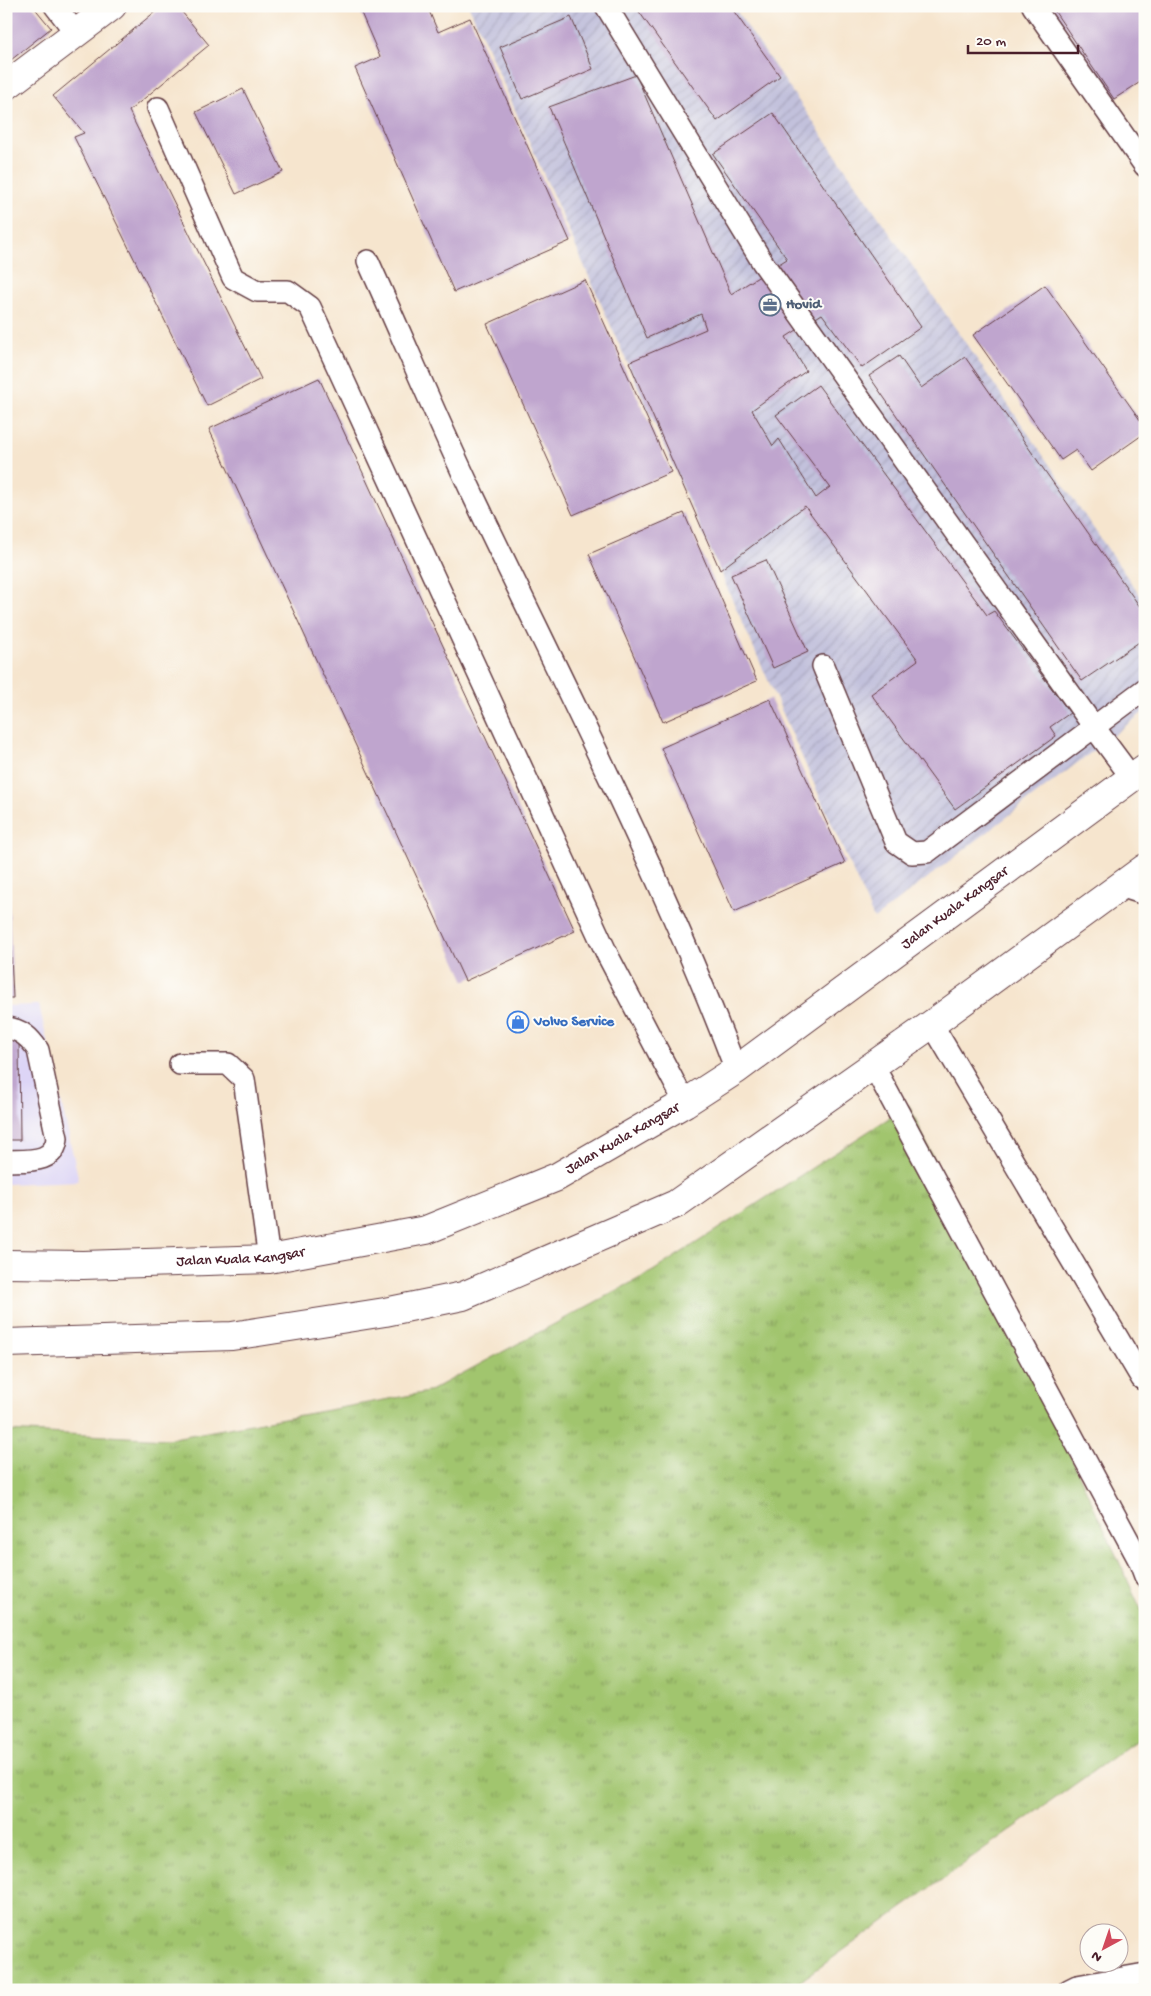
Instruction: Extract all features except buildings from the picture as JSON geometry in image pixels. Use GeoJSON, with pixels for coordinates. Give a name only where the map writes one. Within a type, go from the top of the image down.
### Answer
{"type":"FeatureCollection","features":[{"type":"Feature","properties":{"kind":"main road"},"geometry":{"type":"LineString","coordinates":[[6,86],[112,6]]}},
{"type":"Feature","properties":{"kind":"main road","name":"Jalan Kuala Kangsar"},"geometry":{"type":"LineString","coordinates":[[6,1264],[83,1265],[269,1259],[426,1230],[557,1177],[685,1103],[736,1070],[1138,773]]}},
{"type":"Feature","properties":{"kind":"main road"},"geometry":{"type":"LineString","coordinates":[[6,1343],[232,1336],[385,1312],[463,1296],[676,1204],[932,1024],[1132,890],[1145,868]]}},
{"type":"Feature","properties":{"kind":"lane"},"geometry":{"type":"LineString","coordinates":[[55,6],[76,33]]}},
{"type":"Feature","properties":{"kind":"lane"},"geometry":{"type":"LineString","coordinates":[[606,6],[763,263],[1094,727],[1138,773]]}},
{"type":"Feature","properties":{"kind":"lane"},"geometry":{"type":"LineString","coordinates":[[1033,6],[1145,166]]}},
{"type":"Feature","properties":{"kind":"lane"},"geometry":{"type":"LineString","coordinates":[[158,108],[233,278],[257,291],[288,291],[310,307],[608,956],[685,1103]]}},
{"type":"Feature","properties":{"kind":"lane"},"geometry":{"type":"LineString","coordinates":[[368,261],[471,491],[532,614],[701,979],[736,1070]]}},
{"type":"Feature","properties":{"kind":"lane"},"geometry":{"type":"LineString","coordinates":[[823,666],[896,842],[912,853],[927,852],[1145,689]]}},
{"type":"Feature","properties":{"kind":"lane"},"geometry":{"type":"LineString","coordinates":[[932,1024],[1142,1379]]}},
{"type":"Feature","properties":{"kind":"lane"},"geometry":{"type":"LineString","coordinates":[[6,1028],[20,1031],[33,1042],[38,1050],[57,1138],[55,1150],[45,1158],[6,1161]]}},
{"type":"Feature","properties":{"kind":"lane"},"geometry":{"type":"LineString","coordinates":[[180,1064],[228,1064],[244,1079],[269,1259]]}},
{"type":"Feature","properties":{"kind":"lane"},"geometry":{"type":"LineString","coordinates":[[873,1065],[1143,1566]]}},
{"type":"Feature","properties":{"kind":"lane"},"geometry":{"type":"LineString","coordinates":[[1068,1990],[1077,1986],[1145,1974]]}},
{"type":"Feature","properties":{"kind":"shaded area","name":"Hovid"},"geometry":{"type":"Polygon","coordinates":[[[469,6],[733,6],[1145,603],[1145,711],[874,919],[469,6]]]}},
{"type":"Feature","properties":{"kind":"shaded area"},"geometry":{"type":"Polygon","coordinates":[[[39,1005],[79,1181],[6,1184],[6,1006],[39,1005]]]}},
{"type":"Feature","properties":{"kind":"green space"},"geometry":{"type":"Polygon","coordinates":[[[909,1105],[1145,1618],[1145,1734],[788,1990],[6,1990],[6,1431],[168,1439],[428,1392],[653,1271],[909,1105]]]}},
{"type":"Feature","properties":{"kind":"place","name":"Hovid"},"geometry":{"type":"Point","coordinates":[770,305]}},
{"type":"Feature","properties":{"kind":"place","name":"Volvo Service"},"geometry":{"type":"Point","coordinates":[518,1022]}}]}
